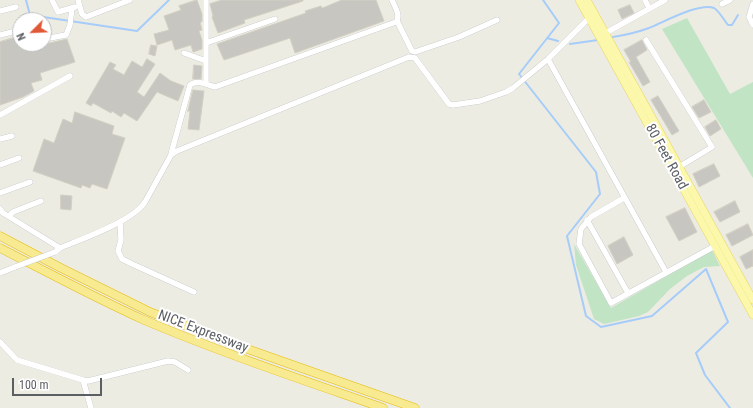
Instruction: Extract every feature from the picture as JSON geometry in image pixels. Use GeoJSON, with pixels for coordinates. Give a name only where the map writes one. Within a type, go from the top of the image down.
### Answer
{"type":"FeatureCollection","features":[{"type":"Feature","properties":{"kind":"highway","name":"NICE Expressway"},"geometry":{"type":"LineString","coordinates":[[0,236],[150,312],[236,345],[415,408]]}},
{"type":"Feature","properties":{"kind":"highway","name":"NICE Expressway"},"geometry":{"type":"LineString","coordinates":[[0,248],[56,277],[144,319],[231,354],[383,408]]}},
{"type":"Feature","properties":{"kind":"main road","name":"80 Feet Road"},"geometry":{"type":"LineString","coordinates":[[579,0],[589,18],[602,34],[679,167],[753,300]]}},
{"type":"Feature","properties":{"kind":"main road","name":"80 Feet Road"},"geometry":{"type":"LineString","coordinates":[[587,0],[602,34],[753,315]]}},
{"type":"Feature","properties":{"kind":"street"},"geometry":{"type":"LineString","coordinates":[[52,0],[57,12],[72,8],[78,3],[82,14],[86,17],[130,0]]}},
{"type":"Feature","properties":{"kind":"street"},"geometry":{"type":"LineString","coordinates":[[206,0],[206,84]]}},
{"type":"Feature","properties":{"kind":"street"},"geometry":{"type":"LineString","coordinates":[[392,0],[398,16],[397,21],[412,51],[415,52],[497,20]]}},
{"type":"Feature","properties":{"kind":"street"},"geometry":{"type":"LineString","coordinates":[[644,0],[649,8]]}},
{"type":"Feature","properties":{"kind":"street"},"geometry":{"type":"LineString","coordinates":[[602,34],[665,0]]}},
{"type":"Feature","properties":{"kind":"street"},"geometry":{"type":"LineString","coordinates":[[722,4],[730,0]]}},
{"type":"Feature","properties":{"kind":"street"},"geometry":{"type":"LineString","coordinates":[[753,4],[749,17],[753,24]]}},
{"type":"Feature","properties":{"kind":"street"},"geometry":{"type":"LineString","coordinates":[[0,11],[16,7]]}},
{"type":"Feature","properties":{"kind":"street"},"geometry":{"type":"LineString","coordinates":[[52,38],[66,35],[70,25],[72,8]]}},
{"type":"Feature","properties":{"kind":"street"},"geometry":{"type":"LineString","coordinates":[[171,155],[177,151],[409,57],[415,58],[447,102],[452,105],[482,101],[506,92],[521,82],[548,59],[589,18]]}},
{"type":"Feature","properties":{"kind":"street"},"geometry":{"type":"LineString","coordinates":[[206,43],[274,19]]}},
{"type":"Feature","properties":{"kind":"street"},"geometry":{"type":"LineString","coordinates":[[0,273],[58,250],[120,222],[143,205],[171,155],[190,85],[195,82],[215,87],[397,21]]}},
{"type":"Feature","properties":{"kind":"street"},"geometry":{"type":"LineString","coordinates":[[0,35],[12,32]]}},
{"type":"Feature","properties":{"kind":"street"},"geometry":{"type":"LineString","coordinates":[[646,40],[712,147],[679,167]]}},
{"type":"Feature","properties":{"kind":"street"},"geometry":{"type":"LineString","coordinates":[[184,53],[206,61]]}},
{"type":"Feature","properties":{"kind":"street"},"geometry":{"type":"LineString","coordinates":[[548,59],[666,272]]}},
{"type":"Feature","properties":{"kind":"street"},"geometry":{"type":"LineString","coordinates":[[0,115],[70,76]]}},
{"type":"Feature","properties":{"kind":"street"},"geometry":{"type":"LineString","coordinates":[[0,139],[12,136]]}},
{"type":"Feature","properties":{"kind":"street"},"geometry":{"type":"LineString","coordinates":[[0,166],[20,158]]}},
{"type":"Feature","properties":{"kind":"street"},"geometry":{"type":"LineString","coordinates":[[0,193],[30,182]]}},
{"type":"Feature","properties":{"kind":"street"},"geometry":{"type":"LineString","coordinates":[[624,198],[587,220],[582,229],[580,244],[611,303],[715,246]]}},
{"type":"Feature","properties":{"kind":"street"},"geometry":{"type":"LineString","coordinates":[[9,216],[13,212],[41,201]]}},
{"type":"Feature","properties":{"kind":"street"},"geometry":{"type":"LineString","coordinates":[[0,209],[58,250]]}},
{"type":"Feature","properties":{"kind":"street"},"geometry":{"type":"LineString","coordinates":[[587,220],[628,293]]}},
{"type":"Feature","properties":{"kind":"street"},"geometry":{"type":"LineString","coordinates":[[120,222],[121,240],[118,251],[122,259],[194,292]]}},
{"type":"Feature","properties":{"kind":"street"},"geometry":{"type":"LineString","coordinates":[[0,342],[17,360],[88,381],[168,361],[175,362],[188,370]]}},
{"type":"Feature","properties":{"kind":"street"},"geometry":{"type":"LineString","coordinates":[[83,380],[92,408]]}},
{"type":"Feature","properties":{"kind":"green space"},"geometry":{"type":"Polygon","coordinates":[[[687,18],[730,94],[753,82],[753,178],[662,29],[687,18]]]}},
{"type":"Feature","properties":{"kind":"green space"},"geometry":{"type":"Polygon","coordinates":[[[574,244],[611,308],[712,250],[720,266],[704,267],[687,276],[670,289],[648,312],[639,316],[604,324],[594,319],[576,265],[574,244]]]}},
{"type":"Feature","properties":{"kind":"building"},"geometry":{"type":"Polygon","coordinates":[[[197,0],[202,14],[202,22],[200,22],[202,30],[199,31],[202,40],[202,49],[193,52],[191,45],[175,50],[172,40],[157,45],[154,34],[169,30],[164,16],[181,10],[179,6],[197,0]]]}},
{"type":"Feature","properties":{"kind":"building"},"geometry":{"type":"Polygon","coordinates":[[[222,0],[303,1],[244,20],[245,23],[218,33],[212,17],[210,4],[222,0]]]}},
{"type":"Feature","properties":{"kind":"building"},"geometry":{"type":"Polygon","coordinates":[[[342,0],[376,0],[384,21],[295,53],[290,38],[224,60],[217,44],[306,13],[305,11],[321,6],[322,8],[342,0]]]}},
{"type":"Feature","properties":{"kind":"building"},"geometry":{"type":"Polygon","coordinates":[[[630,5],[634,13],[622,19],[618,10],[630,5]]]}},
{"type":"Feature","properties":{"kind":"building"},"geometry":{"type":"Polygon","coordinates":[[[12,38],[12,52],[52,52],[52,42],[67,39],[75,62],[40,73],[42,80],[31,83],[34,91],[23,97],[0,105],[0,42],[12,38]]]}},
{"type":"Feature","properties":{"kind":"building"},"geometry":{"type":"Polygon","coordinates":[[[642,40],[647,50],[636,57],[650,82],[643,86],[624,50],[642,40]]]}},
{"type":"Feature","properties":{"kind":"building"},"geometry":{"type":"Polygon","coordinates":[[[151,45],[157,46],[155,56],[149,54],[151,45]]]}},
{"type":"Feature","properties":{"kind":"building"},"geometry":{"type":"Polygon","coordinates":[[[147,59],[155,64],[137,92],[144,97],[160,73],[171,81],[184,86],[178,101],[157,92],[137,121],[124,113],[121,117],[112,111],[111,113],[93,103],[91,106],[86,103],[110,62],[116,65],[113,69],[124,75],[132,61],[142,67],[147,59]]]}},
{"type":"Feature","properties":{"kind":"building"},"geometry":{"type":"Polygon","coordinates":[[[194,65],[202,66],[201,79],[193,79],[194,65]]]}},
{"type":"Feature","properties":{"kind":"building"},"geometry":{"type":"Polygon","coordinates":[[[193,90],[204,91],[199,130],[188,129],[190,111],[187,111],[193,90]]]}},
{"type":"Feature","properties":{"kind":"building"},"geometry":{"type":"Polygon","coordinates":[[[658,96],[679,131],[672,135],[651,100],[658,96]]]}},
{"type":"Feature","properties":{"kind":"building"},"geometry":{"type":"Polygon","coordinates":[[[704,100],[711,112],[699,118],[692,107],[704,100]]]}},
{"type":"Feature","properties":{"kind":"building"},"geometry":{"type":"Polygon","coordinates":[[[75,112],[114,126],[112,134],[125,138],[107,189],[92,184],[90,188],[82,185],[81,188],[33,171],[44,139],[54,143],[63,119],[72,123],[75,112]]]}},
{"type":"Feature","properties":{"kind":"building"},"geometry":{"type":"Polygon","coordinates":[[[716,120],[721,129],[710,136],[705,127],[716,120]]]}},
{"type":"Feature","properties":{"kind":"building"},"geometry":{"type":"Polygon","coordinates":[[[714,164],[720,176],[699,187],[693,174],[714,164]]]}},
{"type":"Feature","properties":{"kind":"building"},"geometry":{"type":"Polygon","coordinates":[[[61,195],[72,196],[71,210],[61,209],[61,195]]]}},
{"type":"Feature","properties":{"kind":"building"},"geometry":{"type":"Polygon","coordinates":[[[735,201],[740,212],[720,222],[714,212],[735,201]]]}},
{"type":"Feature","properties":{"kind":"building"},"geometry":{"type":"Polygon","coordinates":[[[685,208],[697,232],[679,241],[666,217],[685,208]]]}},
{"type":"Feature","properties":{"kind":"building"},"geometry":{"type":"Polygon","coordinates":[[[748,224],[753,235],[732,246],[726,235],[748,224]]]}},
{"type":"Feature","properties":{"kind":"building"},"geometry":{"type":"Polygon","coordinates":[[[624,237],[633,255],[617,264],[608,246],[624,237]]]}},
{"type":"Feature","properties":{"kind":"building"},"geometry":{"type":"Polygon","coordinates":[[[753,250],[753,266],[746,269],[740,257],[753,250]]]}},
{"type":"Feature","properties":{"kind":"waterway"},"geometry":{"type":"LineString","coordinates":[[26,0],[30,15],[137,31],[169,0]]}},
{"type":"Feature","properties":{"kind":"waterway"},"geometry":{"type":"LineString","coordinates":[[543,0],[559,23],[519,74],[596,172],[600,194],[567,236],[586,316],[601,327],[652,316],[706,269],[728,322],[696,353],[705,375],[730,408]]}},
{"type":"Feature","properties":{"kind":"waterway"},"geometry":{"type":"LineString","coordinates":[[613,37],[649,28],[691,10],[700,8],[708,7],[716,9],[728,25],[732,25],[738,15]]}},
{"type":"Feature","properties":{"kind":"waterway"},"geometry":{"type":"LineString","coordinates":[[547,38],[558,41]]}},
{"type":"Feature","properties":{"kind":"waterway"},"geometry":{"type":"LineString","coordinates":[[570,44],[598,40]]}}]}
